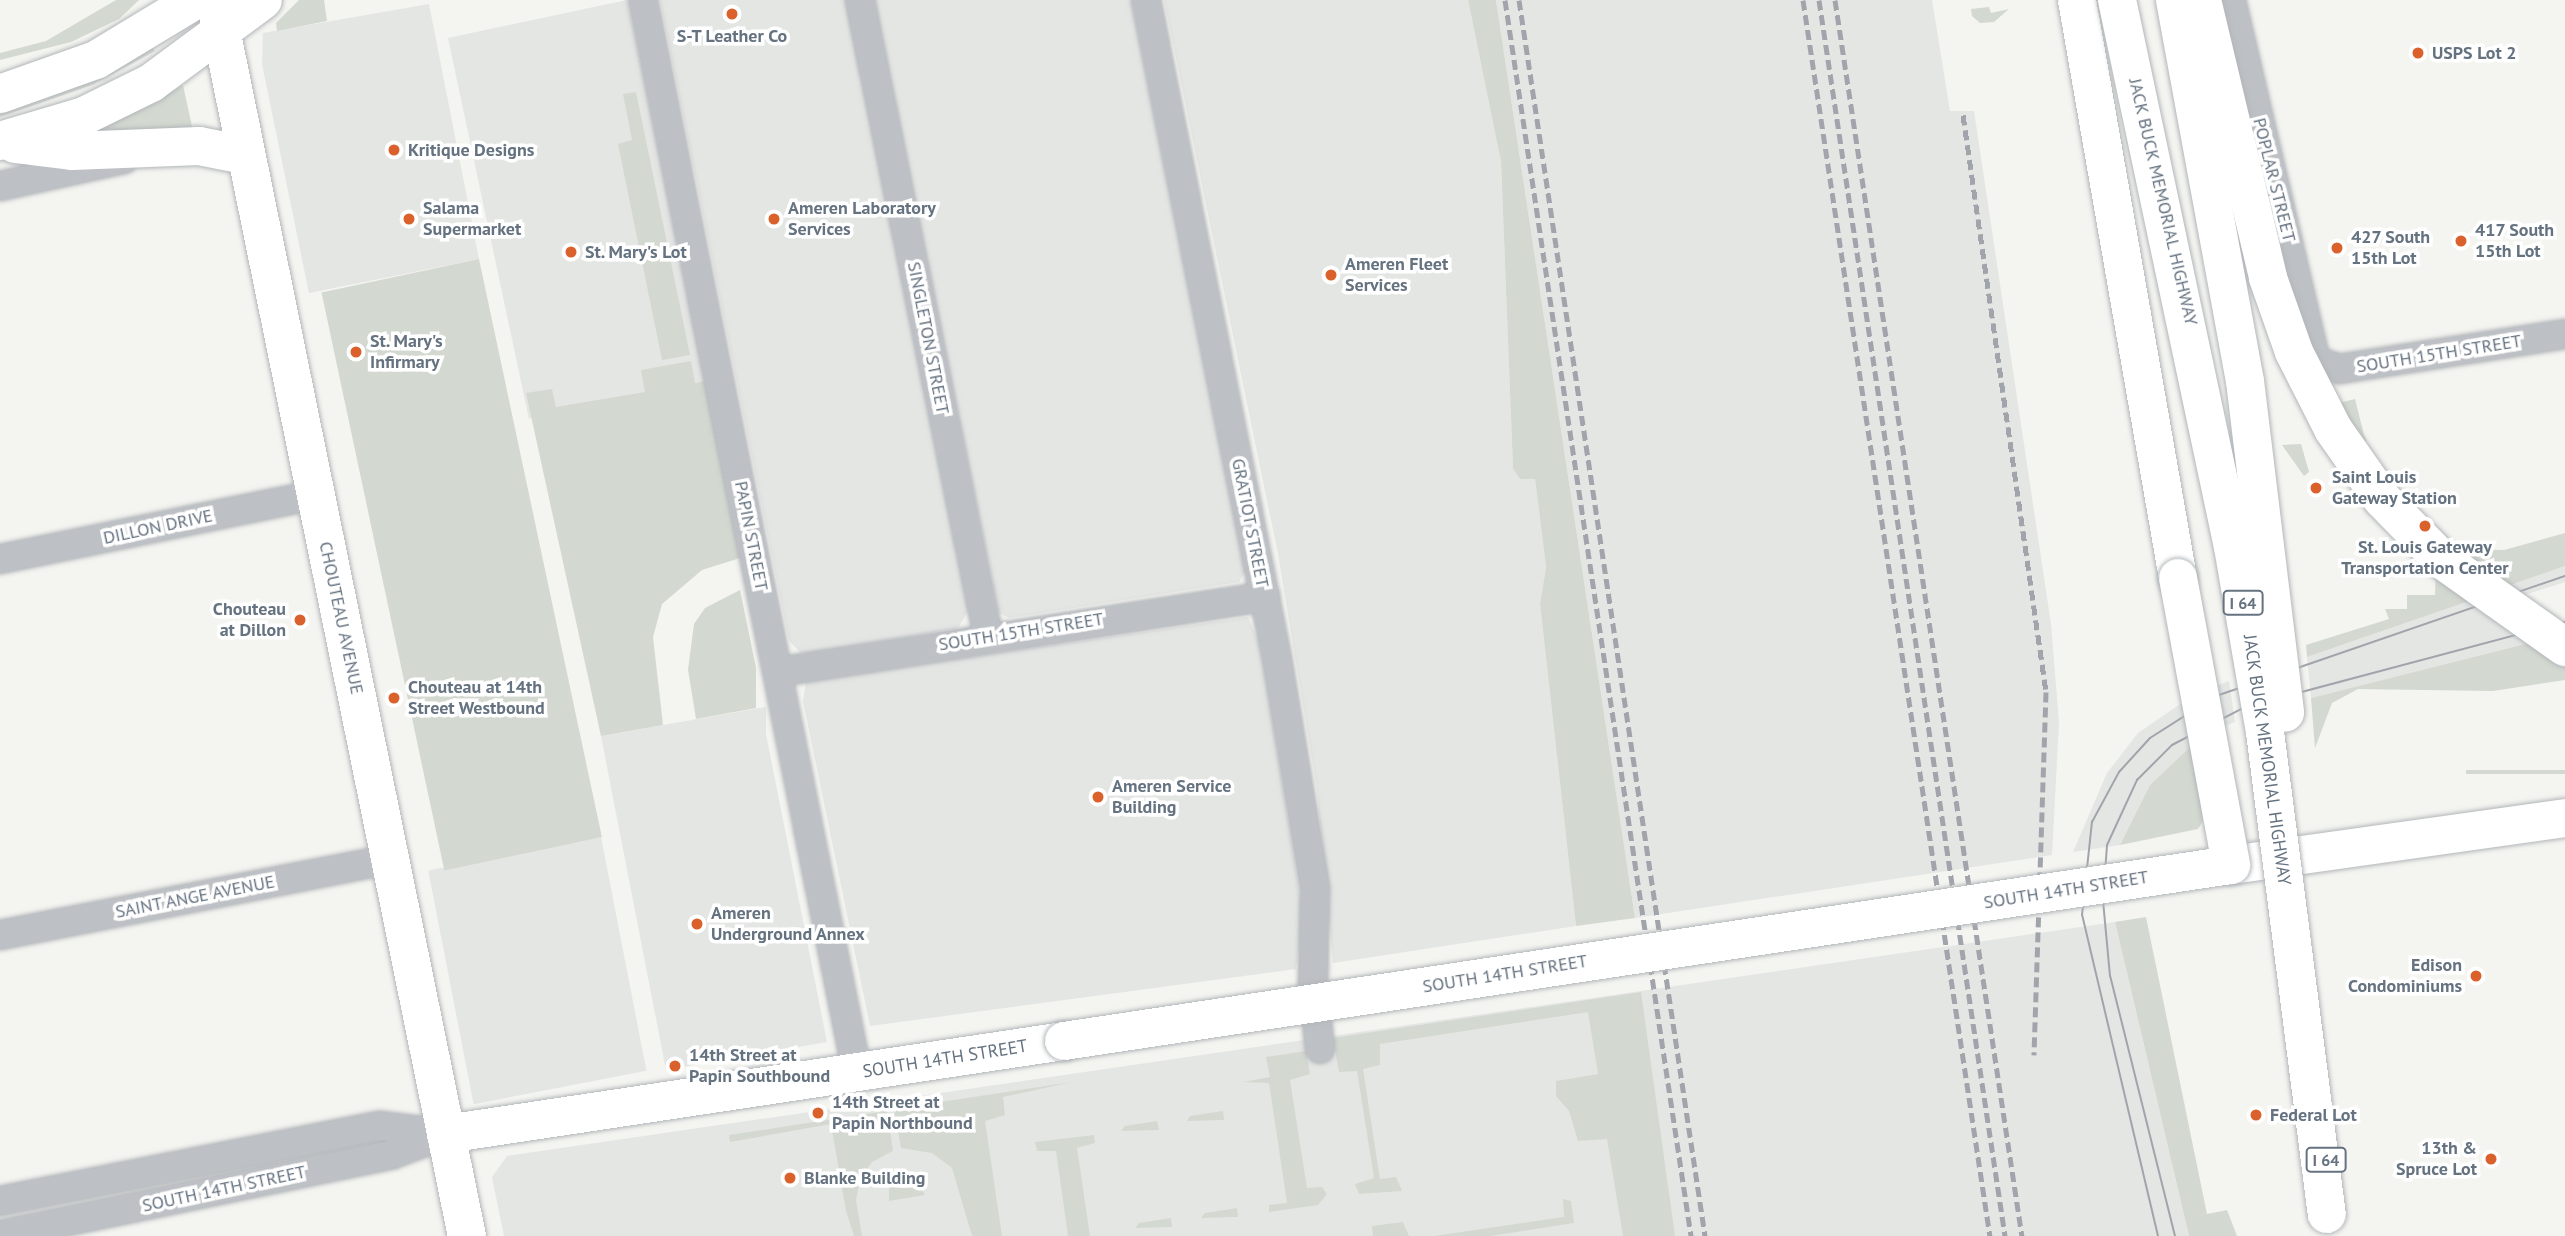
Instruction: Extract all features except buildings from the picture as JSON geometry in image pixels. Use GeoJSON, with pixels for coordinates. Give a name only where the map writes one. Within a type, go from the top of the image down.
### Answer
{"type":"FeatureCollection","features":[{"type":"Feature","properties":{"kind":"main road"},"geometry":{"type":"LineString","coordinates":[[0,94],[96,60],[195,0]]}},
{"type":"Feature","properties":{"kind":"main road"},"geometry":{"type":"LineString","coordinates":[[1,141],[124,98],[218,18],[263,0]]}},
{"type":"Feature","properties":{"kind":"main road"},"geometry":{"type":"LineString","coordinates":[[2077,0],[2244,862]]}},
{"type":"Feature","properties":{"kind":"main road","name":"JACK BUCK MEMORIAL HIGHWAY"},"geometry":{"type":"LineString","coordinates":[[2118,0],[2195,345],[2240,587],[2332,1236]]}},
{"type":"Feature","properties":{"kind":"main road","name":"JACK BUCK MEMORIAL HIGHWAY"},"geometry":{"type":"LineString","coordinates":[[2175,0],[2222,237],[2257,470],[2332,1236]]}},
{"type":"Feature","properties":{"kind":"main road"},"geometry":{"type":"LineString","coordinates":[[2202,0],[2268,278],[2294,352],[2328,420],[2382,499],[2441,559],[2565,647]]}},
{"type":"Feature","properties":{"kind":"main road","name":"CHOUTEAU AVENUE"},"geometry":{"type":"LineString","coordinates":[[218,18],[467,1236]]}},
{"type":"Feature","properties":{"kind":"main road"},"geometry":{"type":"LineString","coordinates":[[1,141],[48,150],[160,147],[245,155]]}},
{"type":"Feature","properties":{"kind":"main road","name":"SOUTH 14TH STREET"},"geometry":{"type":"LineString","coordinates":[[446,1134],[2244,862],[2565,818]]}},
{"type":"Feature","properties":{"kind":"street","name":"PAPIN STREET"},"geometry":{"type":"LineString","coordinates":[[643,0],[857,1072]]}},
{"type":"Feature","properties":{"kind":"street","name":"SINGLETON STREET"},"geometry":{"type":"LineString","coordinates":[[860,0],[988,636]]}},
{"type":"Feature","properties":{"kind":"street","name":"GRATIOT STREET"},"geometry":{"type":"LineString","coordinates":[[1146,0],[1265,597],[1315,889],[1313,984],[1320,1049]]}},
{"type":"Feature","properties":{"kind":"street","name":"POPLAR STREET"},"geometry":{"type":"LineString","coordinates":[[2231,0],[2316,361]]}},
{"type":"Feature","properties":{"kind":"street"},"geometry":{"type":"LineString","coordinates":[[0,186],[160,147]]}},
{"type":"Feature","properties":{"kind":"street","name":"SOUTH 15TH STREET"},"geometry":{"type":"LineString","coordinates":[[2316,361],[2339,369],[2565,334]]}},
{"type":"Feature","properties":{"kind":"street","name":"DILLON DRIVE"},"geometry":{"type":"LineString","coordinates":[[0,559],[316,495]]}},
{"type":"Feature","properties":{"kind":"street","name":"SOUTH 15TH STREET"},"geometry":{"type":"LineString","coordinates":[[778,672],[988,636],[1265,597]]}},
{"type":"Feature","properties":{"kind":"street","name":"SAINT ANGE AVENUE"},"geometry":{"type":"LineString","coordinates":[[0,934],[391,859]]}},
{"type":"Feature","properties":{"kind":"street","name":"SOUTH 14TH STREET"},"geometry":{"type":"LineString","coordinates":[[1,1199],[380,1126],[446,1134]]}},
{"type":"Feature","properties":{"kind":"street","name":"SOUTH 14TH STREET"},"geometry":{"type":"LineString","coordinates":[[11,1234],[393,1154],[446,1134]]}},
{"type":"Feature","properties":{"kind":"street"},"geometry":{"type":"LineString","coordinates":[[1,1199],[11,1234]]}},
{"type":"Feature","properties":{"kind":"shaded area"},"geometry":{"type":"Polygon","coordinates":[[[116,0],[139,0],[119,19],[71,42],[0,60],[0,53],[46,41],[116,0]]]}},
{"type":"Feature","properties":{"kind":"shaded area"},"geometry":{"type":"Polygon","coordinates":[[[299,0],[324,0],[327,21],[277,31],[276,23],[299,0]]]}},
{"type":"Feature","properties":{"kind":"shaded area","name":"St. Mary's Lot"},"geometry":{"type":"Polygon","coordinates":[[[627,0],[708,380],[529,419],[448,38],[627,0]]]}},
{"type":"Feature","properties":{"kind":"shaded area"},"geometry":{"type":"Polygon","coordinates":[[[660,0],[846,0],[970,608],[958,628],[812,653],[801,653],[789,641],[660,0]]]}},
{"type":"Feature","properties":{"kind":"shaded area"},"geometry":{"type":"Polygon","coordinates":[[[873,0],[1131,0],[1246,570],[1239,582],[1009,618],[999,613],[873,0]]]}},
{"type":"Feature","properties":{"kind":"shaded area"},"geometry":{"type":"Polygon","coordinates":[[[1164,0],[1468,0],[1501,162],[1513,469],[1520,479],[1535,479],[1546,567],[1540,604],[1576,926],[1333,963],[1317,790],[1278,554],[1164,0]]]}},
{"type":"Feature","properties":{"kind":"shaded area"},"geometry":{"type":"Polygon","coordinates":[[[1468,0],[1496,0],[1635,918],[1576,926],[1540,604],[1546,567],[1535,479],[1520,479],[1513,469],[1501,162],[1468,0]]]}},
{"type":"Feature","properties":{"kind":"shaded area"},"geometry":{"type":"Polygon","coordinates":[[[1496,0],[1932,0],[1950,111],[1974,111],[2051,624],[2059,723],[2052,855],[1635,918],[1496,0]]]}},
{"type":"Feature","properties":{"kind":"shaded area"},"geometry":{"type":"Polygon","coordinates":[[[429,4],[479,259],[309,293],[262,64],[263,33],[429,4]]]}},
{"type":"Feature","properties":{"kind":"shaded area"},"geometry":{"type":"Polygon","coordinates":[[[1989,7],[1991,13],[2009,9],[1994,22],[1980,23],[1972,16],[1971,9],[1989,7]]]}},
{"type":"Feature","properties":{"kind":"shaded area"},"geometry":{"type":"Polygon","coordinates":[[[152,47],[155,51],[92,85],[0,117],[0,109],[152,47]]]}},
{"type":"Feature","properties":{"kind":"shaded area"},"geometry":{"type":"Polygon","coordinates":[[[183,85],[193,131],[73,142],[132,113],[183,85]]]}},
{"type":"Feature","properties":{"kind":"shaded area"},"geometry":{"type":"Polygon","coordinates":[[[636,92],[690,355],[662,360],[618,144],[632,140],[623,94],[636,92]]]}},
{"type":"Feature","properties":{"kind":"shaded area"},"geometry":{"type":"Polygon","coordinates":[[[479,259],[602,837],[444,871],[322,292],[479,259]]]}},
{"type":"Feature","properties":{"kind":"shaded area"},"geometry":{"type":"Polygon","coordinates":[[[691,361],[695,383],[705,381],[740,558],[702,570],[662,604],[653,637],[663,725],[601,736],[526,393],[552,389],[556,407],[645,392],[641,370],[691,361]]]}},
{"type":"Feature","properties":{"kind":"shaded area"},"geometry":{"type":"Polygon","coordinates":[[[2355,399],[2367,441],[2360,441],[2339,403],[2355,399]]]}},
{"type":"Feature","properties":{"kind":"shaded area"},"geometry":{"type":"Polygon","coordinates":[[[2301,444],[2309,472],[2304,476],[2282,445],[2301,444]]]}},
{"type":"Feature","properties":{"kind":"shaded area"},"geometry":{"type":"Polygon","coordinates":[[[2565,533],[2565,566],[2502,588],[2453,549],[2504,550],[2565,533]]]}},
{"type":"Feature","properties":{"kind":"shaded area"},"geometry":{"type":"Polygon","coordinates":[[[2565,566],[2565,582],[2521,596],[2502,588],[2565,566]]]}},
{"type":"Feature","properties":{"kind":"shaded area"},"geometry":{"type":"Polygon","coordinates":[[[2436,568],[2475,599],[2307,657],[2306,645],[2389,619],[2385,609],[2407,609],[2407,595],[2435,595],[2436,568]]]}},
{"type":"Feature","properties":{"kind":"shaded area"},"geometry":{"type":"Polygon","coordinates":[[[740,590],[756,668],[756,708],[696,719],[688,670],[694,624],[705,608],[740,590]]]}},
{"type":"Feature","properties":{"kind":"shaded area"},"geometry":{"type":"Polygon","coordinates":[[[2475,599],[2538,641],[2311,698],[2307,657],[2475,599]]]}},
{"type":"Feature","properties":{"kind":"shaded area"},"geometry":{"type":"Polygon","coordinates":[[[1248,617],[1260,645],[1303,915],[1296,969],[870,1026],[803,701],[806,681],[1248,617]]]}},
{"type":"Feature","properties":{"kind":"shaded area"},"geometry":{"type":"Polygon","coordinates":[[[2565,634],[2565,680],[2493,691],[2358,689],[2332,703],[2315,748],[2311,698],[2565,634]]]}},
{"type":"Feature","properties":{"kind":"shaded area"},"geometry":{"type":"Polygon","coordinates":[[[2229,681],[2235,722],[2223,727],[2216,686],[2229,681]]]}},
{"type":"Feature","properties":{"kind":"shaded area"},"geometry":{"type":"Polygon","coordinates":[[[2186,700],[2193,744],[2150,785],[2120,845],[2073,852],[2107,773],[2138,733],[2186,700]]]}},
{"type":"Feature","properties":{"kind":"shaded area"},"geometry":{"type":"Polygon","coordinates":[[[766,707],[766,734],[827,1042],[666,1070],[601,736],[766,707]]]}},
{"type":"Feature","properties":{"kind":"shaded area"},"geometry":{"type":"Polygon","coordinates":[[[2193,744],[2203,821],[2198,829],[2120,845],[2150,785],[2193,744]]]}},
{"type":"Feature","properties":{"kind":"shaded area"},"geometry":{"type":"Polygon","coordinates":[[[2466,770],[2565,770],[2565,774],[2466,774],[2466,770]]]}},
{"type":"Feature","properties":{"kind":"shaded area"},"geometry":{"type":"Polygon","coordinates":[[[601,837],[646,1071],[474,1104],[428,871],[601,837]]]}},
{"type":"Feature","properties":{"kind":"shaded area"},"geometry":{"type":"Polygon","coordinates":[[[2146,917],[2207,1214],[2227,1210],[2237,1236],[2189,1236],[2115,922],[2146,917]]]}},
{"type":"Feature","properties":{"kind":"shaded area"},"geometry":{"type":"Polygon","coordinates":[[[2115,922],[2189,1236],[504,1236],[492,1177],[507,1156],[2115,922]]]}},
{"type":"Feature","properties":{"kind":"shaded area"},"geometry":{"type":"Polygon","coordinates":[[[1641,992],[1675,1236],[1623,1236],[1607,1139],[1578,1141],[1569,1111],[1556,1096],[1556,1081],[1598,1074],[1588,1012],[1380,1044],[1380,1065],[1363,1069],[1380,1179],[1396,1177],[1402,1191],[1359,1194],[1355,1184],[1374,1178],[1357,1071],[1339,1072],[1333,1038],[1641,992]]]}},
{"type":"Feature","properties":{"kind":"shaded area"},"geometry":{"type":"Polygon","coordinates":[[[1306,1051],[1310,1074],[1290,1080],[1307,1188],[1322,1187],[1327,1194],[1318,1205],[1269,1212],[1269,1205],[1287,1203],[1269,1083],[1243,1082],[1270,1077],[1266,1057],[1306,1051]]]}},
{"type":"Feature","properties":{"kind":"shaded area"},"geometry":{"type":"Polygon","coordinates":[[[1072,1082],[1003,1097],[1005,1115],[985,1121],[1002,1236],[972,1236],[952,1168],[932,1153],[901,1148],[894,1109],[1072,1082]]]}},
{"type":"Feature","properties":{"kind":"shaded area"},"geometry":{"type":"Polygon","coordinates":[[[887,1111],[893,1151],[872,1162],[860,1180],[856,1200],[862,1236],[854,1236],[846,1211],[831,1124],[730,1142],[729,1135],[887,1111]]]}},
{"type":"Feature","properties":{"kind":"shaded area"},"geometry":{"type":"Polygon","coordinates":[[[1223,1111],[1224,1120],[1187,1121],[1190,1116],[1223,1111]]]}},
{"type":"Feature","properties":{"kind":"shaded area"},"geometry":{"type":"Polygon","coordinates":[[[1157,1121],[1159,1130],[1121,1131],[1125,1126],[1157,1121]]]}},
{"type":"Feature","properties":{"kind":"shaded area"},"geometry":{"type":"Polygon","coordinates":[[[1094,1135],[1095,1143],[1077,1148],[1090,1236],[1068,1236],[1056,1151],[1037,1151],[1035,1142],[1094,1135]]]}},
{"type":"Feature","properties":{"kind":"shaded area"},"geometry":{"type":"Polygon","coordinates":[[[914,1179],[925,1195],[889,1201],[889,1187],[914,1179]]]}},
{"type":"Feature","properties":{"kind":"shaded area"},"geometry":{"type":"Polygon","coordinates":[[[1563,1199],[1571,1201],[1574,1223],[1490,1236],[1434,1236],[1564,1217],[1563,1199]]]}},
{"type":"Feature","properties":{"kind":"shaded area"},"geometry":{"type":"Polygon","coordinates":[[[1237,1208],[1238,1217],[1201,1218],[1205,1213],[1237,1208]]]}},
{"type":"Feature","properties":{"kind":"shaded area"},"geometry":{"type":"Polygon","coordinates":[[[1171,1218],[1172,1227],[1135,1228],[1139,1223],[1171,1218]]]}},
{"type":"Feature","properties":{"kind":"shaded area"},"geometry":{"type":"Polygon","coordinates":[[[1403,1222],[1409,1236],[1373,1236],[1372,1226],[1403,1222]]]}},
{"type":"Feature","properties":{"kind":"tram line"},"geometry":{"type":"LineString","coordinates":[[2158,1236],[2082,915],[2092,822],[2119,772],[2150,738],[2216,696],[2565,576]]}},
{"type":"Feature","properties":{"kind":"tram line"},"geometry":{"type":"LineString","coordinates":[[2175,1236],[2110,976],[2103,900],[2107,845],[2137,780],[2172,745],[2245,707],[2565,622]]}},
{"type":"Feature","properties":{"kind":"railway"},"geometry":{"type":"LineString","coordinates":[[1505,0],[1691,1236]]}},
{"type":"Feature","properties":{"kind":"railway"},"geometry":{"type":"LineString","coordinates":[[1519,0],[1705,1236]]}},
{"type":"Feature","properties":{"kind":"railway"},"geometry":{"type":"LineString","coordinates":[[1803,0],[1990,1236]]}},
{"type":"Feature","properties":{"kind":"railway"},"geometry":{"type":"LineString","coordinates":[[1819,0],[2005,1236]]}},
{"type":"Feature","properties":{"kind":"railway"},"geometry":{"type":"LineString","coordinates":[[1835,0],[2022,1236]]}},
{"type":"Feature","properties":{"kind":"railway"},"geometry":{"type":"LineString","coordinates":[[1963,115],[2046,692],[2034,1055]]}},
{"type":"Feature","properties":{"kind":"place","name":"S-T Leather Co"},"geometry":{"type":"Point","coordinates":[732,14]}},
{"type":"Feature","properties":{"kind":"place","name":"USPS Lot 2"},"geometry":{"type":"Point","coordinates":[2418,53]}},
{"type":"Feature","properties":{"kind":"place","name":"Kritique Designs"},"geometry":{"type":"Point","coordinates":[394,150]}},
{"type":"Feature","properties":{"kind":"place","name":"Salama Supermarket"},"geometry":{"type":"Point","coordinates":[409,219]}},
{"type":"Feature","properties":{"kind":"place","name":"Ameren Laboratory Services"},"geometry":{"type":"Point","coordinates":[774,219]}},
{"type":"Feature","properties":{"kind":"place","name":"417 South 15th Lot"},"geometry":{"type":"Point","coordinates":[2461,241]}},
{"type":"Feature","properties":{"kind":"place","name":"427 South 15th Lot"},"geometry":{"type":"Point","coordinates":[2337,248]}},
{"type":"Feature","properties":{"kind":"place","name":"St. Mary's Lot"},"geometry":{"type":"Point","coordinates":[571,252]}},
{"type":"Feature","properties":{"kind":"place","name":"Ameren Fleet Services"},"geometry":{"type":"Point","coordinates":[1331,275]}},
{"type":"Feature","properties":{"kind":"place","name":"St. Mary's Infirmary"},"geometry":{"type":"Point","coordinates":[356,352]}},
{"type":"Feature","properties":{"kind":"place","name":"Saint Louis Gateway Station"},"geometry":{"type":"Point","coordinates":[2316,488]}},
{"type":"Feature","properties":{"kind":"place","name":"St. Louis Gateway Transportation Center"},"geometry":{"type":"Point","coordinates":[2425,526]}},
{"type":"Feature","properties":{"kind":"place","name":"Chouteau at Dillon"},"geometry":{"type":"Point","coordinates":[300,620]}},
{"type":"Feature","properties":{"kind":"place","name":"Chouteau at 14th Street Westbound"},"geometry":{"type":"Point","coordinates":[394,698]}},
{"type":"Feature","properties":{"kind":"place","name":"Ameren Service Building"},"geometry":{"type":"Point","coordinates":[1098,797]}},
{"type":"Feature","properties":{"kind":"place","name":"Ameren Underground Annex"},"geometry":{"type":"Point","coordinates":[697,924]}},
{"type":"Feature","properties":{"kind":"place","name":"Edison Condominiums"},"geometry":{"type":"Point","coordinates":[2476,976]}},
{"type":"Feature","properties":{"kind":"place","name":"14th Street at Papin Southbound"},"geometry":{"type":"Point","coordinates":[675,1066]}},
{"type":"Feature","properties":{"kind":"place","name":"14th Street at Papin Northbound"},"geometry":{"type":"Point","coordinates":[818,1113]}},
{"type":"Feature","properties":{"kind":"place","name":"Federal Lot"},"geometry":{"type":"Point","coordinates":[2256,1115]}},
{"type":"Feature","properties":{"kind":"place","name":"13th & Spruce Lot"},"geometry":{"type":"Point","coordinates":[2491,1159]}},
{"type":"Feature","properties":{"kind":"place","name":"Blanke Building"},"geometry":{"type":"Point","coordinates":[790,1178]}}]}
